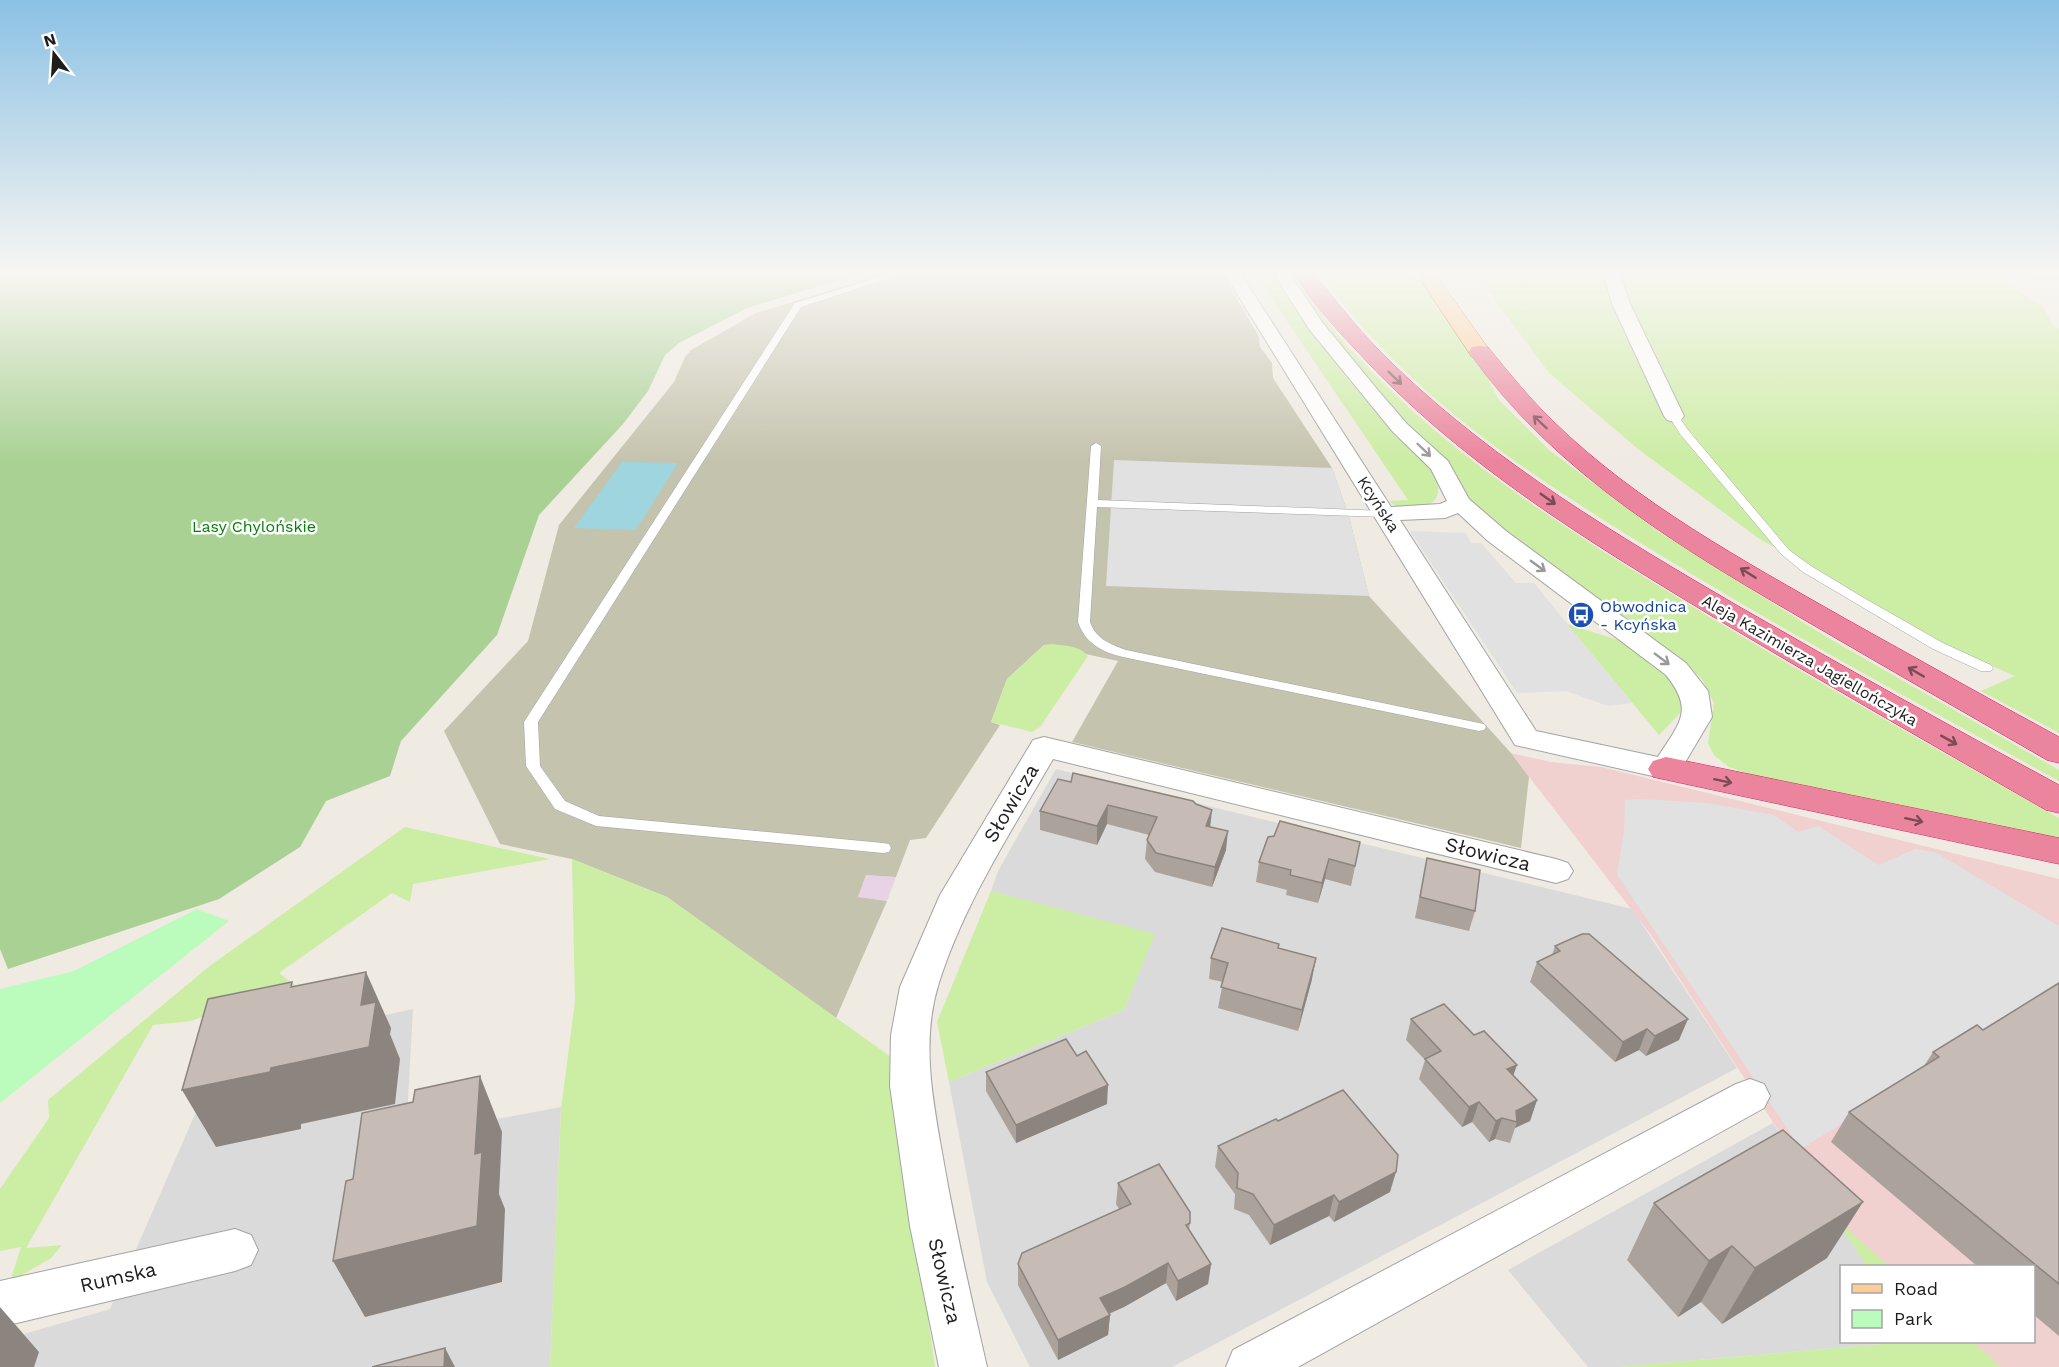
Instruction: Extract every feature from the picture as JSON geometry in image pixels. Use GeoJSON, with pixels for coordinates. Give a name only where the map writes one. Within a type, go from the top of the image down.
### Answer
{"type":"FeatureCollection","features":[{"type":"Feature","properties":{"kind":"highway","name":"Aleja Kazimierza Jagiellończyka"},"geometry":{"type":"LineString","coordinates":[[1354,335],[1367,351],[1416,398],[1462,438],[1560,507],[1759,631],[2059,801]]}},
{"type":"Feature","properties":{"kind":"highway"},"geometry":{"type":"LineString","coordinates":[[1480,352],[1507,388],[1534,417],[1577,455],[1636,500],[1770,586],[2059,752]]}},
{"type":"Feature","properties":{"kind":"highway"},"geometry":{"type":"LineString","coordinates":[[1665,769],[2059,851]]}},
{"type":"Feature","properties":{"kind":"main road"},"geometry":{"type":"LineString","coordinates":[[1468,335],[1480,352]]}},
{"type":"Feature","properties":{"kind":"street","name":"Kcyńska"},"geometry":{"type":"LineString","coordinates":[[1271,335],[1526,738],[1665,769]]}},
{"type":"Feature","properties":{"kind":"street"},"geometry":{"type":"LineString","coordinates":[[1323,335],[1400,428],[1440,466],[1460,503],[1497,536],[1676,669],[1694,691],[1697,717],[1665,769]]}},
{"type":"Feature","properties":{"kind":"street"},"geometry":{"type":"LineString","coordinates":[[1635,335],[1674,417]]}},
{"type":"Feature","properties":{"kind":"street"},"geometry":{"type":"LineString","coordinates":[[1385,514],[1445,511],[1460,503]]}},
{"type":"Feature","properties":{"kind":"street","name":"Słowicza"},"geometry":{"type":"LineString","coordinates":[[963,1367],[932,1226],[910,1086],[911,1027],[919,987],[957,895],[1044,747],[1556,871]]}},
{"type":"Feature","properties":{"kind":"street"},"geometry":{"type":"LineString","coordinates":[[1250,1367],[1750,1096]]}},
{"type":"Feature","properties":{"kind":"street","name":"Rumska"},"geometry":{"type":"LineString","coordinates":[[0,1304],[235,1250]]}},
{"type":"Feature","properties":{"kind":"lane"},"geometry":{"type":"LineString","coordinates":[[779,335],[531,722],[533,766],[560,805],[596,821],[883,848]]}},
{"type":"Feature","properties":{"kind":"lane"},"geometry":{"type":"LineString","coordinates":[[1674,417],[1684,432],[1785,552],[1807,569],[1860,601],[1938,646],[1986,668]]}},
{"type":"Feature","properties":{"kind":"lane"},"geometry":{"type":"LineString","coordinates":[[1096,446],[1084,622],[1088,633],[1106,648],[1479,728]]}},
{"type":"Feature","properties":{"kind":"lane"},"geometry":{"type":"LineString","coordinates":[[1091,503],[1385,514]]}},
{"type":"Feature","properties":{"kind":"shaded area"},"geometry":{"type":"Polygon","coordinates":[[[718,335],[1258,335],[1260,347],[1272,363],[1273,378],[1332,468],[1348,513],[1369,596],[1511,753],[1529,777],[1521,848],[1072,742],[1118,661],[1044,645],[1007,679],[991,722],[1000,725],[926,838],[910,840],[896,877],[866,875],[858,897],[887,901],[836,1018],[667,897],[572,859],[500,844],[444,731],[528,641],[559,525],[674,382],[685,357],[691,350],[718,335]]]}},
{"type":"Feature","properties":{"kind":"shaded area"},"geometry":{"type":"Polygon","coordinates":[[[1114,460],[1332,468],[1348,513],[1369,596],[1106,586],[1114,460]]]}},
{"type":"Feature","properties":{"kind":"shaded area"},"geometry":{"type":"Polygon","coordinates":[[[1410,531],[1466,533],[1471,543],[1481,543],[1516,583],[1534,583],[1632,703],[1608,706],[1566,691],[1517,693],[1410,531]]]}},
{"type":"Feature","properties":{"kind":"shaded area"},"geometry":{"type":"Polygon","coordinates":[[[1511,753],[1551,762],[1601,767],[2059,879],[2059,1367],[1931,1367],[1916,1343],[2035,1343],[2035,1265],[1866,1265],[1651,935],[1511,753]]]}},
{"type":"Feature","properties":{"kind":"shaded area"},"geometry":{"type":"Polygon","coordinates":[[[1056,769],[1632,909],[1737,1068],[1172,1367],[1030,1367],[987,1282],[949,1082],[1124,1010],[1154,935],[991,891],[998,871],[1056,769]]]}},
{"type":"Feature","properties":{"kind":"shaded area"},"geometry":{"type":"Polygon","coordinates":[[[1625,800],[1706,803],[1774,815],[1798,832],[1818,826],[1879,865],[1915,849],[1935,852],[2059,926],[2059,988],[1801,1149],[1617,875],[1624,831],[1625,800]]]}},
{"type":"Feature","properties":{"kind":"shaded area"},"geometry":{"type":"Polygon","coordinates":[[[866,875],[896,877],[887,901],[858,897],[866,875]]]}},
{"type":"Feature","properties":{"kind":"shaded area"},"geometry":{"type":"Polygon","coordinates":[[[413,1009],[406,1136],[561,1107],[550,1367],[0,1367],[0,1341],[110,1309],[223,1050],[413,1009]]]}},
{"type":"Feature","properties":{"kind":"shaded area"},"geometry":{"type":"Polygon","coordinates":[[[1773,1123],[1866,1265],[1840,1265],[1840,1343],[1894,1343],[1618,1367],[1588,1367],[1508,1270],[1773,1123]]]}},
{"type":"Feature","properties":{"kind":"green space","name":"Lasy Chylońskie"},"geometry":{"type":"Polygon","coordinates":[[[0,335],[695,335],[679,343],[665,355],[648,391],[623,424],[539,515],[497,635],[401,741],[390,776],[326,801],[300,847],[219,899],[8,969],[0,949],[0,335]]]}},
{"type":"Feature","properties":{"kind":"green space"},"geometry":{"type":"Polygon","coordinates":[[[1296,335],[1314,335],[1351,383],[1387,424],[1428,465],[1438,483],[1438,493],[1434,501],[1417,509],[1407,509],[1389,501],[1408,500],[1296,335]]]}},
{"type":"Feature","properties":{"kind":"green space"},"geometry":{"type":"Polygon","coordinates":[[[1338,335],[1393,393],[1433,429],[1520,496],[1703,613],[2059,818],[2059,842],[1754,776],[1729,767],[1714,755],[1708,743],[1714,703],[1702,679],[1622,615],[1489,521],[1464,494],[1455,473],[1406,424],[1333,336],[1338,335]]]}},
{"type":"Feature","properties":{"kind":"green space"},"geometry":{"type":"Polygon","coordinates":[[[1370,335],[1459,335],[1479,362],[1499,400],[1549,450],[1659,532],[1825,636],[2059,770],[2059,781],[1873,679],[1736,600],[1588,510],[1537,477],[1488,441],[1396,362],[1370,335]]]}},
{"type":"Feature","properties":{"kind":"green space"},"geometry":{"type":"Polygon","coordinates":[[[1521,335],[2059,335],[2059,733],[1981,691],[2015,676],[1935,641],[1806,563],[1761,540],[1638,449],[1549,373],[1521,335]]]}},
{"type":"Feature","properties":{"kind":"green space"},"geometry":{"type":"Polygon","coordinates":[[[1567,624],[1634,645],[1674,679],[1683,710],[1659,735],[1567,624]]]}},
{"type":"Feature","properties":{"kind":"green space"},"geometry":{"type":"Polygon","coordinates":[[[1053,644],[1076,648],[1088,656],[1040,727],[1032,732],[991,722],[1007,679],[1044,645],[1053,644]]]}},
{"type":"Feature","properties":{"kind":"green space"},"geometry":{"type":"Polygon","coordinates":[[[405,827],[550,859],[413,884],[410,902],[392,893],[279,973],[297,987],[240,1003],[191,1021],[153,1025],[26,1248],[62,1245],[51,1258],[10,1282],[21,1247],[0,1251],[0,1189],[49,1118],[48,1100],[211,965],[405,827]]]}},
{"type":"Feature","properties":{"kind":"green space"},"geometry":{"type":"Polygon","coordinates":[[[572,859],[667,897],[891,1057],[935,1367],[550,1367],[561,1109],[575,1002],[572,859]]]}},
{"type":"Feature","properties":{"kind":"green space"},"geometry":{"type":"Polygon","coordinates":[[[991,891],[1155,934],[1124,1010],[949,1082],[937,1022],[991,891]]]}},
{"type":"Feature","properties":{"kind":"green space"},"geometry":{"type":"Polygon","coordinates":[[[197,909],[229,921],[0,1103],[0,989],[74,971],[197,909]]]}},
{"type":"Feature","properties":{"kind":"green space"},"geometry":{"type":"Polygon","coordinates":[[[1836,1219],[1888,1265],[1866,1265],[1836,1219]]]}},
{"type":"Feature","properties":{"kind":"green space"},"geometry":{"type":"Polygon","coordinates":[[[1894,1343],[1974,1343],[2001,1367],[1618,1367],[1894,1343]]]}},
{"type":"Feature","properties":{"kind":"water"},"geometry":{"type":"Polygon","coordinates":[[[622,462],[678,463],[636,530],[574,528],[622,462]]]}},
{"type":"Feature","properties":{"kind":"building"},"geometry":{"type":"Polygon","coordinates":[[[1073,773],[1193,801],[1212,810],[1206,826],[1228,831],[1215,867],[1156,853],[1147,840],[1157,817],[1108,805],[1097,826],[1040,811],[1058,779],[1071,782],[1073,773]]]}},
{"type":"Feature","properties":{"kind":"building"},"geometry":{"type":"Polygon","coordinates":[[[1280,821],[1360,842],[1355,866],[1329,859],[1322,883],[1290,875],[1291,870],[1259,862],[1268,837],[1274,836],[1280,821]]]}},
{"type":"Feature","properties":{"kind":"building"},"geometry":{"type":"Polygon","coordinates":[[[1427,858],[1480,870],[1475,911],[1420,897],[1427,858]]]}},
{"type":"Feature","properties":{"kind":"building"},"geometry":{"type":"Polygon","coordinates":[[[1222,928],[1279,944],[1278,948],[1316,958],[1302,1010],[1221,987],[1228,963],[1211,958],[1222,928]]]}},
{"type":"Feature","properties":{"kind":"building"},"geometry":{"type":"Polygon","coordinates":[[[1582,934],[1589,934],[1688,1019],[1655,1036],[1647,1029],[1623,1042],[1537,962],[1560,951],[1555,946],[1582,934]]]}},
{"type":"Feature","properties":{"kind":"building"},"geometry":{"type":"Polygon","coordinates":[[[366,972],[361,1005],[376,1002],[369,1047],[271,1068],[270,1072],[182,1090],[208,999],[292,982],[291,987],[366,972]]]}},
{"type":"Feature","properties":{"kind":"building"},"geometry":{"type":"Polygon","coordinates":[[[2059,983],[2059,1284],[1849,1112],[1939,1057],[1933,1052],[1977,1025],[1983,1030],[2059,983]]]}},
{"type":"Feature","properties":{"kind":"building"},"geometry":{"type":"Polygon","coordinates":[[[1444,1004],[1474,1035],[1484,1031],[1517,1065],[1507,1069],[1537,1100],[1516,1111],[1517,1122],[1502,1118],[1496,1121],[1479,1102],[1469,1107],[1425,1059],[1441,1051],[1411,1019],[1444,1004]]]}},
{"type":"Feature","properties":{"kind":"building"},"geometry":{"type":"Polygon","coordinates":[[[1066,1039],[1077,1056],[1086,1051],[1108,1085],[1016,1125],[986,1072],[1066,1039]]]}},
{"type":"Feature","properties":{"kind":"building"},"geometry":{"type":"Polygon","coordinates":[[[480,1076],[475,1154],[482,1152],[477,1226],[333,1261],[346,1181],[353,1179],[362,1113],[413,1102],[415,1090],[480,1076]]]}},
{"type":"Feature","properties":{"kind":"building"},"geometry":{"type":"Polygon","coordinates":[[[1343,1090],[1398,1155],[1396,1172],[1339,1202],[1334,1195],[1274,1225],[1253,1194],[1237,1188],[1238,1173],[1218,1146],[1343,1090]]]}},
{"type":"Feature","properties":{"kind":"building"},"geometry":{"type":"Polygon","coordinates":[[[1783,1130],[1863,1202],[1755,1268],[1732,1246],[1709,1261],[1654,1203],[1783,1130]]]}},
{"type":"Feature","properties":{"kind":"building"},"geometry":{"type":"Polygon","coordinates":[[[1159,1164],[1190,1212],[1190,1223],[1186,1225],[1211,1264],[1178,1281],[1168,1263],[1100,1298],[1110,1315],[1058,1340],[1018,1264],[1022,1253],[1131,1204],[1118,1183],[1159,1164]]]}},
{"type":"Feature","properties":{"kind":"building"},"geometry":{"type":"Polygon","coordinates":[[[445,1348],[444,1367],[372,1367],[445,1348]]]}},
{"type":"Feature","properties":{"kind":"place","name":"Obwodnica - Kcyńska"},"geometry":{"type":"Point","coordinates":[1581,615]}}]}
